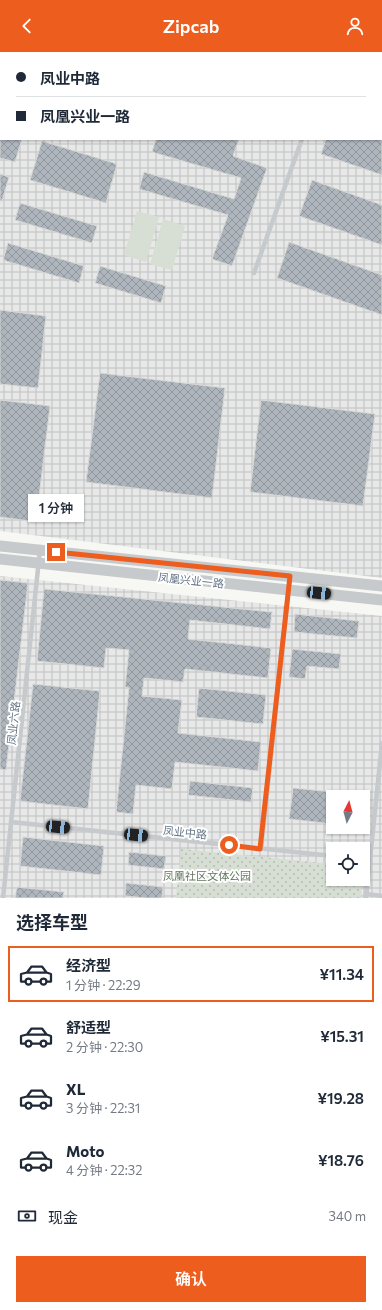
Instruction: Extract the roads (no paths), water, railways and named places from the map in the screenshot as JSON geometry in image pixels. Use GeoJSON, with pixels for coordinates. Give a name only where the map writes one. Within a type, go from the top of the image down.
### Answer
{"type":"FeatureCollection","features":[{"type":"Feature","properties":{"kind":"street","name":"凤凰兴业一路"},"geometry":{"type":"LineString","coordinates":[[0,546],[382,586]]}},
{"type":"Feature","properties":{"kind":"street","name":"凤凰兴业一路"},"geometry":{"type":"LineString","coordinates":[[0,559],[382,600]]}},
{"type":"Feature","properties":{"kind":"lane"},"geometry":{"type":"LineString","coordinates":[[254,273],[302,140]]}},
{"type":"Feature","properties":{"kind":"lane","name":"凤业六路"},"geometry":{"type":"LineString","coordinates":[[3,898],[40,550]]}},
{"type":"Feature","properties":{"kind":"lane"},"geometry":{"type":"LineString","coordinates":[[260,849],[290,576]]}},
{"type":"Feature","properties":{"kind":"lane"},"geometry":{"type":"LineString","coordinates":[[370,860],[382,743]]}},
{"type":"Feature","properties":{"kind":"lane","name":"凤业中路"},"geometry":{"type":"LineString","coordinates":[[11,822],[326,855]]}},
{"type":"Feature","properties":{"kind":"lane"},"geometry":{"type":"LineString","coordinates":[[367,886],[366,896],[382,896]]}},
{"type":"Feature","properties":{"kind":"park label","name":"凤凰社区文体公园"},"geometry":{"type":"Point","coordinates":[207,875]}}]}
